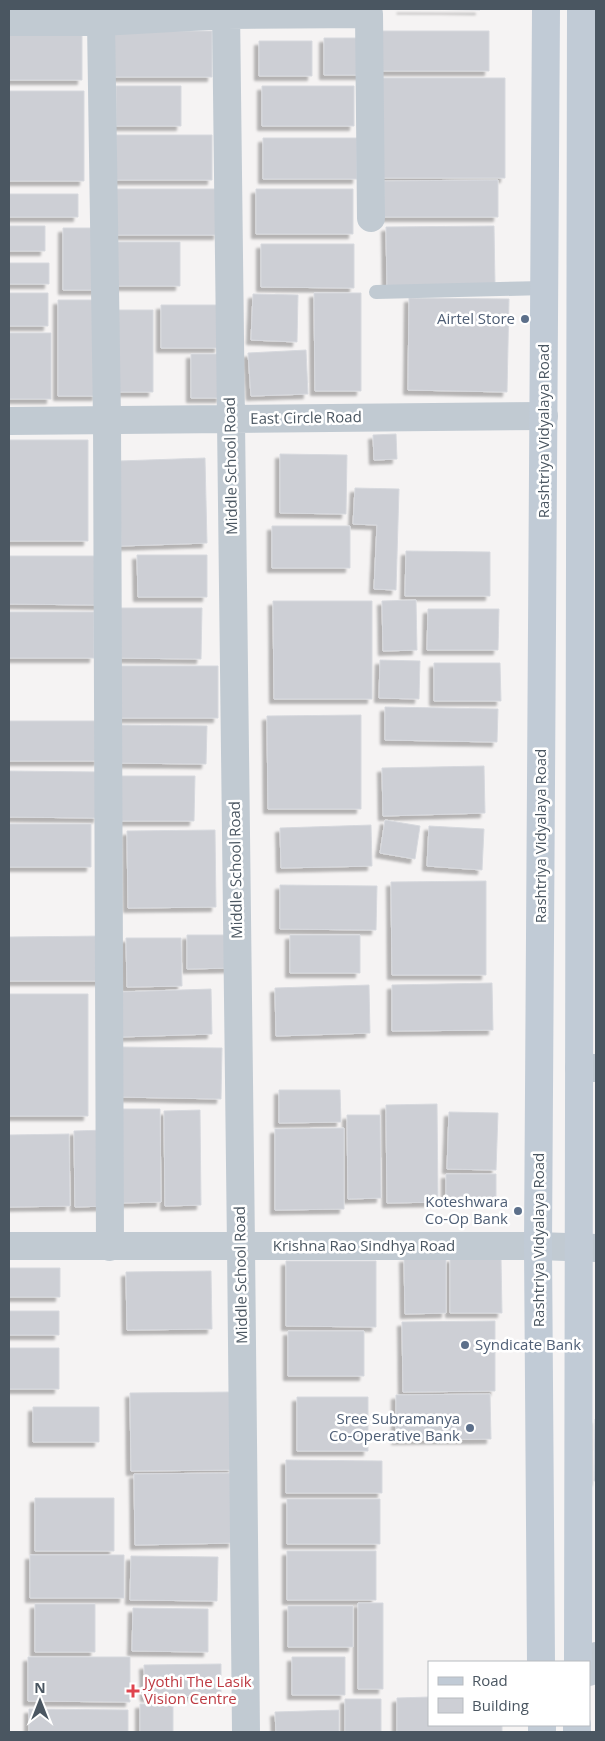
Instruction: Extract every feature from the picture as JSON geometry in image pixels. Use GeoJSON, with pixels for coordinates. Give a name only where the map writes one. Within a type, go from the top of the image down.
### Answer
{"type":"FeatureCollection","features":[{"type":"Feature","properties":{"kind":"main road","name":"Rashtriya Vidyalaya Road"},"geometry":{"type":"LineString","coordinates":[[541,1661],[538,1246],[546,9]]}},
{"type":"Feature","properties":{"kind":"main road"},"geometry":{"type":"LineString","coordinates":[[578,1661],[587,1248],[588,611],[586,12]]}},
{"type":"Feature","properties":{"kind":"street"},"geometry":{"type":"LineString","coordinates":[[9,22],[101,22],[226,12],[369,14],[372,218]]}},
{"type":"Feature","properties":{"kind":"street","name":"Middle School Road"},"geometry":{"type":"LineString","coordinates":[[226,12],[246,1732]]}},
{"type":"Feature","properties":{"kind":"street"},"geometry":{"type":"LineString","coordinates":[[101,22],[107,420],[110,1247]]}},
{"type":"Feature","properties":{"kind":"street","name":"East Circle Road"},"geometry":{"type":"LineString","coordinates":[[9,421],[544,416]]}},
{"type":"Feature","properties":{"kind":"street","name":"Krishna Rao Sindhya Road"},"geometry":{"type":"LineString","coordinates":[[9,1246],[538,1246],[587,1248]]}},
{"type":"Feature","properties":{"kind":"street"},"geometry":{"type":"LineString","coordinates":[[590,1670],[596,1656]]}},
{"type":"Feature","properties":{"kind":"lane"},"geometry":{"type":"LineString","coordinates":[[376,292],[545,288]]}},
{"type":"Feature","properties":{"kind":"building"},"geometry":{"type":"Polygon","coordinates":[[[401,9],[480,9],[480,10],[401,9]]]}},
{"type":"Feature","properties":{"kind":"building"},"geometry":{"type":"Polygon","coordinates":[[[114,31],[212,31],[212,77],[114,77],[114,31]]]}},
{"type":"Feature","properties":{"kind":"building"},"geometry":{"type":"Polygon","coordinates":[[[382,31],[489,31],[489,71],[382,71],[382,31]]]}},
{"type":"Feature","properties":{"kind":"building"},"geometry":{"type":"Polygon","coordinates":[[[9,33],[82,33],[82,80],[9,80],[9,33]]]}},
{"type":"Feature","properties":{"kind":"building"},"geometry":{"type":"Polygon","coordinates":[[[324,38],[363,38],[363,75],[324,75],[324,38]]]}},
{"type":"Feature","properties":{"kind":"building"},"geometry":{"type":"Polygon","coordinates":[[[259,41],[312,41],[312,76],[259,76],[259,41]]]}},
{"type":"Feature","properties":{"kind":"building"},"geometry":{"type":"Polygon","coordinates":[[[381,78],[505,78],[505,178],[381,178],[381,78]]]}},
{"type":"Feature","properties":{"kind":"building"},"geometry":{"type":"Polygon","coordinates":[[[116,86],[181,86],[181,126],[116,126],[116,86]]]}},
{"type":"Feature","properties":{"kind":"building"},"geometry":{"type":"Polygon","coordinates":[[[262,86],[354,86],[354,126],[262,126],[262,86]]]}},
{"type":"Feature","properties":{"kind":"building"},"geometry":{"type":"Polygon","coordinates":[[[9,91],[84,91],[84,181],[9,181],[9,91]]]}},
{"type":"Feature","properties":{"kind":"building"},"geometry":{"type":"Polygon","coordinates":[[[116,135],[212,135],[212,180],[116,180],[116,135]]]}},
{"type":"Feature","properties":{"kind":"building"},"geometry":{"type":"Polygon","coordinates":[[[263,138],[357,138],[357,179],[263,179],[263,138]]]}},
{"type":"Feature","properties":{"kind":"building"},"geometry":{"type":"Polygon","coordinates":[[[498,180],[498,217],[384,217],[384,181],[498,180]]]}},
{"type":"Feature","properties":{"kind":"building"},"geometry":{"type":"Polygon","coordinates":[[[115,189],[218,189],[218,235],[115,235],[115,189]]]}},
{"type":"Feature","properties":{"kind":"building"},"geometry":{"type":"Polygon","coordinates":[[[256,189],[353,189],[353,234],[256,234],[256,189]]]}},
{"type":"Feature","properties":{"kind":"building"},"geometry":{"type":"Polygon","coordinates":[[[9,194],[78,194],[78,217],[9,217],[9,194]]]}},
{"type":"Feature","properties":{"kind":"building"},"geometry":{"type":"Polygon","coordinates":[[[9,226],[45,226],[45,251],[9,251],[9,226]]]}},
{"type":"Feature","properties":{"kind":"building"},"geometry":{"type":"Polygon","coordinates":[[[494,226],[495,284],[387,286],[386,227],[494,226]]]}},
{"type":"Feature","properties":{"kind":"building"},"geometry":{"type":"Polygon","coordinates":[[[63,228],[97,228],[97,290],[63,290],[63,228]]]}},
{"type":"Feature","properties":{"kind":"building"},"geometry":{"type":"Polygon","coordinates":[[[112,242],[180,242],[180,286],[112,286],[112,242]]]}},
{"type":"Feature","properties":{"kind":"building"},"geometry":{"type":"Polygon","coordinates":[[[261,244],[354,244],[354,288],[261,287],[261,244]]]}},
{"type":"Feature","properties":{"kind":"building"},"geometry":{"type":"Polygon","coordinates":[[[9,263],[49,263],[49,284],[9,284],[9,263]]]}},
{"type":"Feature","properties":{"kind":"building"},"geometry":{"type":"Polygon","coordinates":[[[9,293],[48,293],[48,326],[9,326],[9,293]]]}},
{"type":"Feature","properties":{"kind":"building"},"geometry":{"type":"Polygon","coordinates":[[[314,293],[361,293],[361,391],[315,391],[314,293]]]}},
{"type":"Feature","properties":{"kind":"building"},"geometry":{"type":"Polygon","coordinates":[[[253,294],[298,295],[297,342],[251,340],[253,294]]]}},
{"type":"Feature","properties":{"kind":"building"},"geometry":{"type":"Polygon","coordinates":[[[409,298],[509,299],[507,392],[408,390],[409,298]]]}},
{"type":"Feature","properties":{"kind":"building"},"geometry":{"type":"Polygon","coordinates":[[[58,300],[97,300],[97,396],[58,396],[58,300]]]}},
{"type":"Feature","properties":{"kind":"building"},"geometry":{"type":"Polygon","coordinates":[[[161,305],[219,305],[219,348],[161,348],[161,305]]]}},
{"type":"Feature","properties":{"kind":"building"},"geometry":{"type":"Polygon","coordinates":[[[112,310],[153,310],[153,392],[112,392],[112,310]]]}},
{"type":"Feature","properties":{"kind":"building"},"geometry":{"type":"Polygon","coordinates":[[[9,333],[51,333],[51,399],[9,399],[9,333]]]}},
{"type":"Feature","properties":{"kind":"building"},"geometry":{"type":"Polygon","coordinates":[[[306,350],[308,394],[251,396],[248,353],[306,350]]]}},
{"type":"Feature","properties":{"kind":"building"},"geometry":{"type":"Polygon","coordinates":[[[191,354],[221,354],[221,398],[191,398],[191,354]]]}},
{"type":"Feature","properties":{"kind":"building"},"geometry":{"type":"Polygon","coordinates":[[[396,434],[397,459],[374,460],[373,435],[396,434]]]}},
{"type":"Feature","properties":{"kind":"building"},"geometry":{"type":"Polygon","coordinates":[[[9,440],[88,440],[88,541],[9,541],[9,440]]]}},
{"type":"Feature","properties":{"kind":"building"},"geometry":{"type":"Polygon","coordinates":[[[280,454],[347,455],[346,514],[280,513],[280,454]]]}},
{"type":"Feature","properties":{"kind":"building"},"geometry":{"type":"Polygon","coordinates":[[[205,458],[207,543],[121,546],[119,461],[205,458]]]}},
{"type":"Feature","properties":{"kind":"building"},"geometry":{"type":"Polygon","coordinates":[[[355,488],[399,489],[396,590],[374,589],[377,525],[353,524],[355,488]]]}},
{"type":"Feature","properties":{"kind":"building"},"geometry":{"type":"Polygon","coordinates":[[[272,526],[350,526],[350,568],[272,568],[272,526]]]}},
{"type":"Feature","properties":{"kind":"building"},"geometry":{"type":"Polygon","coordinates":[[[406,551],[490,552],[490,596],[405,596],[406,551]]]}},
{"type":"Feature","properties":{"kind":"building"},"geometry":{"type":"Polygon","coordinates":[[[137,555],[207,555],[207,597],[138,597],[137,555]]]}},
{"type":"Feature","properties":{"kind":"building"},"geometry":{"type":"Polygon","coordinates":[[[9,556],[100,556],[100,605],[9,604],[9,556]]]}},
{"type":"Feature","properties":{"kind":"building"},"geometry":{"type":"Polygon","coordinates":[[[416,600],[417,650],[383,651],[382,601],[416,600]]]}},
{"type":"Feature","properties":{"kind":"building"},"geometry":{"type":"Polygon","coordinates":[[[273,601],[372,601],[372,699],[274,699],[273,601]]]}},
{"type":"Feature","properties":{"kind":"building"},"geometry":{"type":"Polygon","coordinates":[[[117,608],[202,608],[201,659],[117,658],[117,608]]]}},
{"type":"Feature","properties":{"kind":"building"},"geometry":{"type":"Polygon","coordinates":[[[428,609],[499,609],[498,650],[427,650],[428,609]]]}},
{"type":"Feature","properties":{"kind":"building"},"geometry":{"type":"Polygon","coordinates":[[[9,612],[94,612],[94,658],[9,658],[9,612]]]}},
{"type":"Feature","properties":{"kind":"building"},"geometry":{"type":"Polygon","coordinates":[[[380,660],[420,661],[419,699],[379,698],[380,660]]]}},
{"type":"Feature","properties":{"kind":"building"},"geometry":{"type":"Polygon","coordinates":[[[434,663],[500,663],[501,701],[434,701],[434,663]]]}},
{"type":"Feature","properties":{"kind":"building"},"geometry":{"type":"Polygon","coordinates":[[[112,666],[218,666],[218,718],[112,718],[112,666]]]}},
{"type":"Feature","properties":{"kind":"building"},"geometry":{"type":"Polygon","coordinates":[[[385,707],[498,709],[497,742],[385,740],[385,707]]]}},
{"type":"Feature","properties":{"kind":"building"},"geometry":{"type":"Polygon","coordinates":[[[361,715],[361,809],[268,809],[267,716],[361,715]]]}},
{"type":"Feature","properties":{"kind":"building"},"geometry":{"type":"Polygon","coordinates":[[[9,721],[100,721],[99,761],[9,761],[9,721]]]}},
{"type":"Feature","properties":{"kind":"building"},"geometry":{"type":"Polygon","coordinates":[[[116,725],[207,726],[206,764],[116,763],[116,725]]]}},
{"type":"Feature","properties":{"kind":"building"},"geometry":{"type":"Polygon","coordinates":[[[484,766],[485,813],[383,816],[382,768],[484,766]]]}},
{"type":"Feature","properties":{"kind":"building"},"geometry":{"type":"Polygon","coordinates":[[[9,771],[99,772],[98,818],[9,817],[9,771]]]}},
{"type":"Feature","properties":{"kind":"building"},"geometry":{"type":"Polygon","coordinates":[[[111,776],[195,776],[194,821],[111,821],[111,776]]]}},
{"type":"Feature","properties":{"kind":"building"},"geometry":{"type":"Polygon","coordinates":[[[385,820],[420,826],[415,859],[380,853],[385,820]]]}},
{"type":"Feature","properties":{"kind":"building"},"geometry":{"type":"Polygon","coordinates":[[[9,824],[91,824],[91,867],[9,867],[9,824]]]}},
{"type":"Feature","properties":{"kind":"building"},"geometry":{"type":"Polygon","coordinates":[[[371,825],[372,866],[281,868],[280,828],[371,825]]]}},
{"type":"Feature","properties":{"kind":"building"},"geometry":{"type":"Polygon","coordinates":[[[429,826],[484,829],[482,870],[427,866],[429,826]]]}},
{"type":"Feature","properties":{"kind":"building"},"geometry":{"type":"Polygon","coordinates":[[[215,830],[216,907],[128,908],[127,831],[215,830]]]}},
{"type":"Feature","properties":{"kind":"building"},"geometry":{"type":"Polygon","coordinates":[[[486,881],[486,975],[392,975],[391,882],[486,881]]]}},
{"type":"Feature","properties":{"kind":"building"},"geometry":{"type":"Polygon","coordinates":[[[280,885],[377,886],[376,930],[280,929],[280,885]]]}},
{"type":"Feature","properties":{"kind":"building"},"geometry":{"type":"Polygon","coordinates":[[[187,935],[230,935],[231,968],[187,969],[187,935]]]}},
{"type":"Feature","properties":{"kind":"building"},"geometry":{"type":"Polygon","coordinates":[[[290,935],[360,935],[360,973],[290,973],[290,935]]]}},
{"type":"Feature","properties":{"kind":"building"},"geometry":{"type":"Polygon","coordinates":[[[104,936],[104,981],[9,981],[9,937],[104,936]]]}},
{"type":"Feature","properties":{"kind":"building"},"geometry":{"type":"Polygon","coordinates":[[[126,938],[181,938],[182,986],[127,987],[126,938]]]}},
{"type":"Feature","properties":{"kind":"building"},"geometry":{"type":"Polygon","coordinates":[[[492,983],[493,1030],[392,1031],[392,985],[492,983]]]}},
{"type":"Feature","properties":{"kind":"building"},"geometry":{"type":"Polygon","coordinates":[[[369,985],[370,1033],[276,1036],[275,988],[369,985]]]}},
{"type":"Feature","properties":{"kind":"building"},"geometry":{"type":"Polygon","coordinates":[[[211,989],[212,1034],[120,1037],[119,992],[211,989]]]}},
{"type":"Feature","properties":{"kind":"building"},"geometry":{"type":"Polygon","coordinates":[[[9,994],[88,994],[88,1116],[9,1116],[9,994]]]}},
{"type":"Feature","properties":{"kind":"building"},"geometry":{"type":"Polygon","coordinates":[[[120,1047],[222,1048],[221,1099],[120,1097],[120,1047]]]}},
{"type":"Feature","properties":{"kind":"building"},"geometry":{"type":"Polygon","coordinates":[[[279,1090],[340,1090],[341,1122],[279,1123],[279,1090]]]}},
{"type":"Feature","properties":{"kind":"building"},"geometry":{"type":"Polygon","coordinates":[[[437,1104],[438,1202],[387,1203],[386,1105],[437,1104]]]}},
{"type":"Feature","properties":{"kind":"building"},"geometry":{"type":"Polygon","coordinates":[[[120,1109],[160,1109],[161,1202],[120,1203],[120,1109]]]}},
{"type":"Feature","properties":{"kind":"building"},"geometry":{"type":"Polygon","coordinates":[[[200,1110],[201,1205],[165,1206],[164,1111],[200,1110]]]}},
{"type":"Feature","properties":{"kind":"building"},"geometry":{"type":"Polygon","coordinates":[[[449,1112],[498,1113],[496,1170],[447,1169],[449,1112]]]}},
{"type":"Feature","properties":{"kind":"building"},"geometry":{"type":"Polygon","coordinates":[[[347,1115],[380,1115],[381,1198],[348,1199],[347,1115]]]}},
{"type":"Feature","properties":{"kind":"building"},"geometry":{"type":"Polygon","coordinates":[[[344,1128],[344,1209],[275,1210],[275,1129],[344,1128]]]}},
{"type":"Feature","properties":{"kind":"building"},"geometry":{"type":"Polygon","coordinates":[[[105,1130],[106,1206],[75,1207],[74,1131],[105,1130]]]}},
{"type":"Feature","properties":{"kind":"building"},"geometry":{"type":"Polygon","coordinates":[[[69,1134],[70,1206],[9,1207],[9,1135],[69,1134]]]}},
{"type":"Feature","properties":{"kind":"building"},"geometry":{"type":"Polygon","coordinates":[[[446,1174],[496,1174],[496,1199],[446,1200],[446,1174]]]}},
{"type":"Feature","properties":{"kind":"building"},"geometry":{"type":"Polygon","coordinates":[[[404,1258],[446,1258],[446,1313],[405,1314],[404,1258]]]}},
{"type":"Feature","properties":{"kind":"building"},"geometry":{"type":"Polygon","coordinates":[[[450,1258],[501,1258],[502,1313],[450,1313],[450,1258]]]}},
{"type":"Feature","properties":{"kind":"building"},"geometry":{"type":"Polygon","coordinates":[[[286,1261],[376,1261],[376,1327],[286,1326],[286,1261]]]}},
{"type":"Feature","properties":{"kind":"building"},"geometry":{"type":"Polygon","coordinates":[[[9,1268],[60,1268],[60,1297],[9,1297],[9,1268]]]}},
{"type":"Feature","properties":{"kind":"building"},"geometry":{"type":"Polygon","coordinates":[[[211,1271],[212,1329],[127,1330],[126,1272],[211,1271]]]}},
{"type":"Feature","properties":{"kind":"building"},"geometry":{"type":"Polygon","coordinates":[[[9,1311],[59,1311],[59,1335],[9,1335],[9,1311]]]}},
{"type":"Feature","properties":{"kind":"building"},"geometry":{"type":"Polygon","coordinates":[[[495,1321],[495,1391],[403,1392],[402,1322],[495,1321]]]}},
{"type":"Feature","properties":{"kind":"building"},"geometry":{"type":"Polygon","coordinates":[[[288,1331],[364,1331],[364,1376],[288,1376],[288,1331]]]}},
{"type":"Feature","properties":{"kind":"building"},"geometry":{"type":"Polygon","coordinates":[[[9,1348],[59,1348],[59,1389],[9,1389],[9,1348]]]}},
{"type":"Feature","properties":{"kind":"building"},"geometry":{"type":"Polygon","coordinates":[[[232,1392],[233,1470],[131,1471],[130,1393],[232,1392]]]}},
{"type":"Feature","properties":{"kind":"building"},"geometry":{"type":"Polygon","coordinates":[[[490,1394],[491,1439],[396,1440],[396,1395],[490,1394]]]}},
{"type":"Feature","properties":{"kind":"building"},"geometry":{"type":"Polygon","coordinates":[[[297,1397],[368,1397],[368,1451],[297,1451],[297,1397]]]}},
{"type":"Feature","properties":{"kind":"building"},"geometry":{"type":"Polygon","coordinates":[[[33,1407],[99,1407],[99,1442],[33,1442],[33,1407]]]}},
{"type":"Feature","properties":{"kind":"building"},"geometry":{"type":"Polygon","coordinates":[[[595,1419],[596,1481],[594,1481],[595,1419]]]}},
{"type":"Feature","properties":{"kind":"building"},"geometry":{"type":"Polygon","coordinates":[[[286,1460],[382,1461],[382,1493],[286,1493],[286,1460]]]}},
{"type":"Feature","properties":{"kind":"building"},"geometry":{"type":"Polygon","coordinates":[[[232,1473],[233,1543],[135,1545],[134,1474],[232,1473]]]}},
{"type":"Feature","properties":{"kind":"building"},"geometry":{"type":"Polygon","coordinates":[[[35,1498],[114,1498],[114,1551],[35,1551],[35,1498]]]}},
{"type":"Feature","properties":{"kind":"building"},"geometry":{"type":"Polygon","coordinates":[[[287,1499],[380,1499],[380,1544],[287,1544],[287,1499]]]}},
{"type":"Feature","properties":{"kind":"building"},"geometry":{"type":"Polygon","coordinates":[[[287,1551],[376,1551],[376,1600],[287,1600],[287,1551]]]}},
{"type":"Feature","properties":{"kind":"building"},"geometry":{"type":"Polygon","coordinates":[[[30,1555],[124,1555],[124,1598],[30,1598],[30,1555]]]}},
{"type":"Feature","properties":{"kind":"building"},"geometry":{"type":"Polygon","coordinates":[[[131,1556],[218,1557],[217,1601],[130,1600],[131,1556]]]}},
{"type":"Feature","properties":{"kind":"building"},"geometry":{"type":"Polygon","coordinates":[[[358,1603],[383,1603],[383,1689],[358,1689],[358,1603]]]}},
{"type":"Feature","properties":{"kind":"building"},"geometry":{"type":"Polygon","coordinates":[[[35,1604],[95,1604],[95,1652],[35,1652],[35,1604]]]}},
{"type":"Feature","properties":{"kind":"building"},"geometry":{"type":"Polygon","coordinates":[[[288,1606],[353,1606],[353,1647],[288,1647],[288,1606]]]}},
{"type":"Feature","properties":{"kind":"building"},"geometry":{"type":"Polygon","coordinates":[[[133,1608],[208,1609],[208,1652],[132,1651],[133,1608]]]}},
{"type":"Feature","properties":{"kind":"building"},"geometry":{"type":"Polygon","coordinates":[[[28,1657],[130,1657],[130,1702],[28,1701],[28,1657]]]}},
{"type":"Feature","properties":{"kind":"building"},"geometry":{"type":"Polygon","coordinates":[[[292,1657],[345,1657],[345,1695],[292,1695],[292,1657]]]}},
{"type":"Feature","properties":{"kind":"building"},"geometry":{"type":"Polygon","coordinates":[[[221,1664],[221,1696],[145,1697],[144,1665],[221,1664]]]}},
{"type":"Feature","properties":{"kind":"building"},"geometry":{"type":"Polygon","coordinates":[[[428,1697],[428,1726],[502,1726],[502,1732],[397,1732],[397,1698],[428,1697]]]}},
{"type":"Feature","properties":{"kind":"building"},"geometry":{"type":"Polygon","coordinates":[[[345,1699],[381,1699],[381,1732],[345,1732],[345,1699]]]}},
{"type":"Feature","properties":{"kind":"building"},"geometry":{"type":"Polygon","coordinates":[[[140,1704],[173,1704],[173,1732],[140,1732],[140,1704]]]}},
{"type":"Feature","properties":{"kind":"building"},"geometry":{"type":"Polygon","coordinates":[[[29,1709],[128,1710],[128,1732],[29,1732],[29,1709]]]}},
{"type":"Feature","properties":{"kind":"building"},"geometry":{"type":"Polygon","coordinates":[[[339,1710],[339,1732],[276,1732],[275,1712],[339,1710]]]}},
{"type":"Feature","properties":{"kind":"place","name":"Airtel Store"},"geometry":{"type":"Point","coordinates":[525,319]}},
{"type":"Feature","properties":{"kind":"place","name":"Koteshwara Co-Op Bank"},"geometry":{"type":"Point","coordinates":[518,1211]}},
{"type":"Feature","properties":{"kind":"place","name":"Syndicate Bank"},"geometry":{"type":"Point","coordinates":[465,1345]}},
{"type":"Feature","properties":{"kind":"place","name":"Sree Subramanya Co-Operative Bank"},"geometry":{"type":"Point","coordinates":[470,1428]}},
{"type":"Feature","properties":{"kind":"place","name":"Jyothi The Lasik Vision Centre"},"geometry":{"type":"Point","coordinates":[133,1691]}}]}
